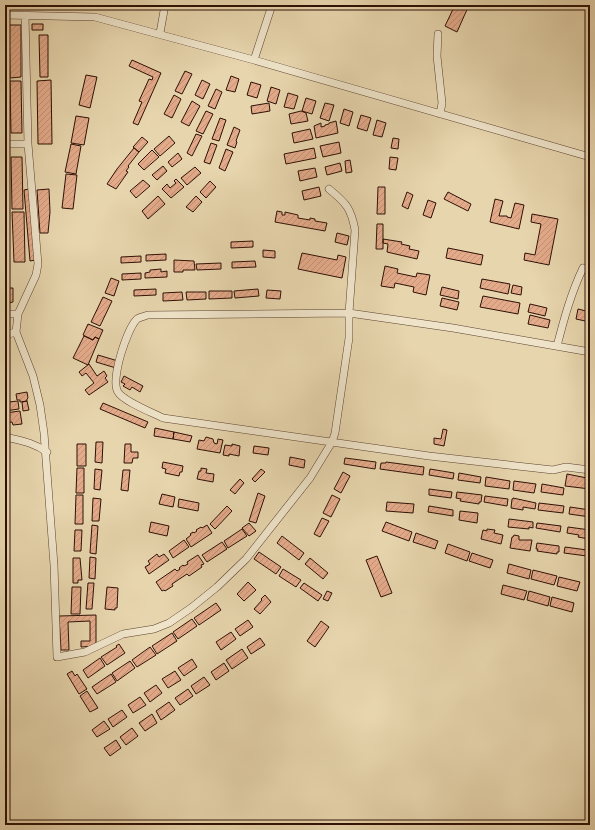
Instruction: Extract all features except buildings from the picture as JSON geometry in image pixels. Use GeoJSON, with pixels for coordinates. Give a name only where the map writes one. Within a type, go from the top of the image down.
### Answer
{"type":"FeatureCollection","features":[{"type":"Feature","properties":{"kind":"street"},"geometry":{"type":"LineString","coordinates":[[160,34],[165,5]]}},
{"type":"Feature","properties":{"kind":"street"},"geometry":{"type":"LineString","coordinates":[[254,60],[272,5]]}},
{"type":"Feature","properties":{"kind":"street"},"geometry":{"type":"LineString","coordinates":[[5,15],[96,17],[254,60],[590,157]]}},
{"type":"Feature","properties":{"kind":"street"},"geometry":{"type":"LineString","coordinates":[[25,15],[28,144],[38,264],[36,275],[18,314],[16,332],[33,376],[40,405],[47,452],[58,657],[85,652],[123,634],[154,629],[169,623],[192,608],[217,587],[246,559],[310,478],[332,442],[335,434],[349,338],[349,313],[355,230],[353,220],[346,204],[329,189]]}},
{"type":"Feature","properties":{"kind":"street"},"geometry":{"type":"LineString","coordinates":[[438,34],[436,56],[442,104],[440,114]]}},
{"type":"Feature","properties":{"kind":"street"},"geometry":{"type":"LineString","coordinates":[[5,144],[28,144]]}},
{"type":"Feature","properties":{"kind":"street"},"geometry":{"type":"LineString","coordinates":[[557,346],[564,317],[576,282],[583,268]]}},
{"type":"Feature","properties":{"kind":"street"},"geometry":{"type":"LineString","coordinates":[[590,352],[453,328],[349,313],[148,315],[138,318],[132,326],[127,336],[116,373],[116,388],[118,393],[124,398],[163,418],[332,442],[553,470],[566,467],[590,470]]}},
{"type":"Feature","properties":{"kind":"street"},"geometry":{"type":"LineString","coordinates":[[5,314],[18,314]]}},
{"type":"Feature","properties":{"kind":"street"},"geometry":{"type":"LineString","coordinates":[[5,336],[16,332]]}},
{"type":"Feature","properties":{"kind":"street"},"geometry":{"type":"LineString","coordinates":[[5,437],[36,444],[47,452]]}}]}
